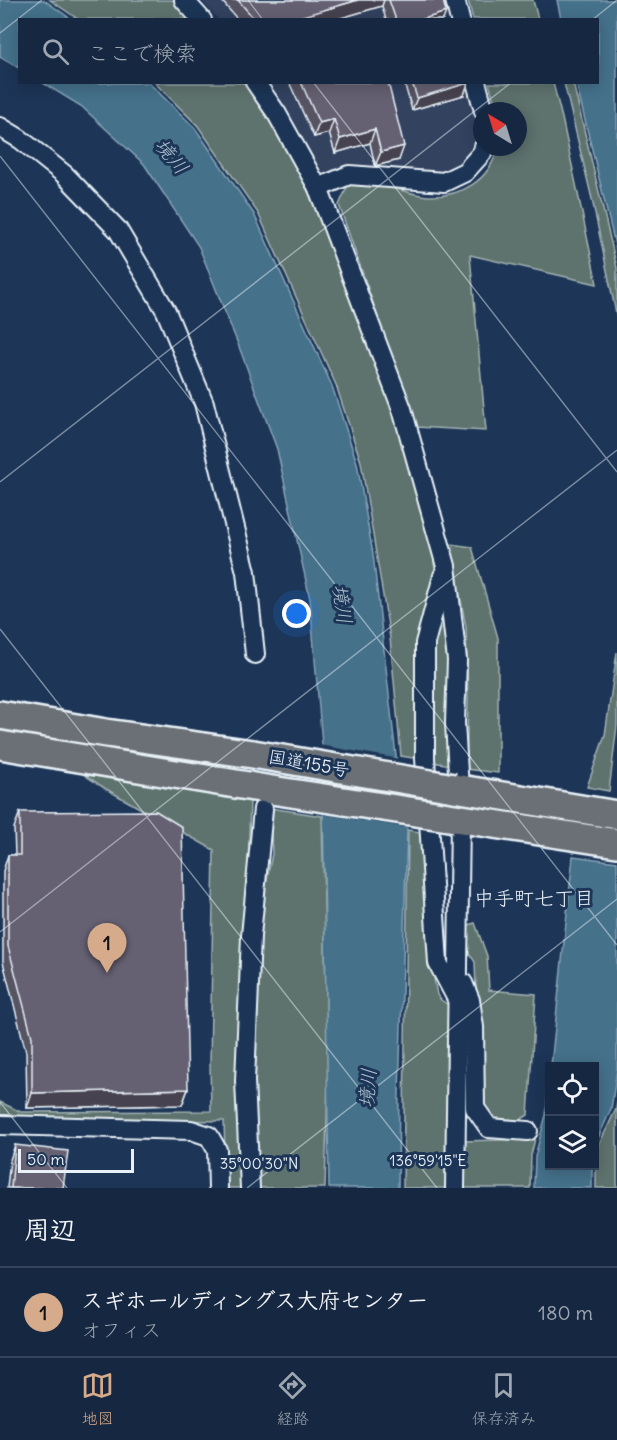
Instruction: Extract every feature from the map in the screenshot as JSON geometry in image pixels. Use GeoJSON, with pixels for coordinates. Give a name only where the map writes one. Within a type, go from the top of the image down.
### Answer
{"type":"FeatureCollection","features":[{"type":"Feature","properties":{"kind":"highway","name":"国道155号"},"geometry":{"type":"LineString","coordinates":[[0,715],[253,754],[617,815]]}},
{"type":"Feature","properties":{"kind":"highway","name":"国道155号"},"geometry":{"type":"LineString","coordinates":[[0,745],[270,800],[460,819],[617,843]]}},
{"type":"Feature","properties":{"kind":"street"},"geometry":{"type":"LineString","coordinates":[[183,0],[200,18]]}},
{"type":"Feature","properties":{"kind":"street"},"geometry":{"type":"LineString","coordinates":[[455,0],[460,18]]}},
{"type":"Feature","properties":{"kind":"street"},"geometry":{"type":"LineString","coordinates":[[256,84],[278,114],[318,188],[402,410],[446,566],[457,660],[455,723],[459,789]]}},
{"type":"Feature","properties":{"kind":"street"},"geometry":{"type":"LineString","coordinates":[[476,84],[481,102]]}},
{"type":"Feature","properties":{"kind":"street"},"geometry":{"type":"LineString","coordinates":[[0,127],[64,174],[117,230],[166,311],[204,403],[246,572],[255,654]]}},
{"type":"Feature","properties":{"kind":"street"},"geometry":{"type":"LineString","coordinates":[[318,188],[349,176],[444,182],[465,172],[479,156]]}},
{"type":"Feature","properties":{"kind":"street"},"geometry":{"type":"LineString","coordinates":[[446,566],[426,643],[425,758],[438,963],[458,1001]]}},
{"type":"Feature","properties":{"kind":"street"},"geometry":{"type":"LineString","coordinates":[[250,1188],[245,1081],[250,936],[270,800]]}},
{"type":"Feature","properties":{"kind":"street"},"geometry":{"type":"LineString","coordinates":[[455,1188],[460,819]]}},
{"type":"Feature","properties":{"kind":"street"},"geometry":{"type":"LineString","coordinates":[[458,973],[470,1000],[474,1027],[475,1108],[489,1128],[528,1131]]}},
{"type":"Feature","properties":{"kind":"street"},"geometry":{"type":"LineString","coordinates":[[0,1125],[191,1131],[209,1136],[217,1150],[218,1188]]}},
{"type":"Feature","properties":{"kind":"shaded area"},"geometry":{"type":"Polygon","coordinates":[[[201,0],[446,0],[451,18],[217,18],[201,0]]]}},
{"type":"Feature","properties":{"kind":"shaded area"},"geometry":{"type":"Polygon","coordinates":[[[267,84],[467,84],[473,105],[473,150],[460,165],[440,173],[347,167],[320,175],[284,107],[267,84]]]}},
{"type":"Feature","properties":{"kind":"green space"},"geometry":{"type":"Polygon","coordinates":[[[50,0],[173,0],[191,18],[77,18],[50,0]]]}},
{"type":"Feature","properties":{"kind":"green space"},"geometry":{"type":"Polygon","coordinates":[[[468,0],[533,0],[538,18],[473,18],[468,0]]]}},
{"type":"Feature","properties":{"kind":"green space"},"geometry":{"type":"Polygon","coordinates":[[[156,84],[246,84],[287,145],[321,220],[397,418],[432,544],[436,579],[419,759],[401,756],[390,638],[361,462],[336,385],[258,213],[198,126],[156,84]]]}},
{"type":"Feature","properties":{"kind":"green space"},"geometry":{"type":"Polygon","coordinates":[[[489,84],[553,84],[597,284],[470,255],[486,431],[416,427],[339,205],[348,185],[381,186],[428,196],[452,194],[463,190],[481,178],[495,156],[527,156],[527,102],[494,102],[489,84]]]}},
{"type":"Feature","properties":{"kind":"green space"},"geometry":{"type":"Polygon","coordinates":[[[564,84],[573,84],[617,268],[617,318],[564,84]]]}},
{"type":"Feature","properties":{"kind":"green space"},"geometry":{"type":"Polygon","coordinates":[[[450,544],[472,547],[498,638],[498,773],[466,769],[468,702],[466,627],[450,544]]]}},
{"type":"Feature","properties":{"kind":"green space"},"geometry":{"type":"Polygon","coordinates":[[[444,602],[449,603],[452,765],[431,762],[432,644],[444,602]]]}},
{"type":"Feature","properties":{"kind":"green space"},"geometry":{"type":"Polygon","coordinates":[[[617,652],[617,725],[609,791],[587,787],[605,735],[617,652]]]}},
{"type":"Feature","properties":{"kind":"green space"},"geometry":{"type":"Polygon","coordinates":[[[83,774],[250,801],[242,1079],[246,1188],[226,1188],[224,1121],[0,1118],[0,1102],[21,1112],[211,1111],[214,850],[83,774]]]}},
{"type":"Feature","properties":{"kind":"green space"},"geometry":{"type":"Polygon","coordinates":[[[270,808],[322,816],[328,1080],[325,1188],[255,1188],[250,1080],[255,940],[272,854],[270,808]]]}},
{"type":"Feature","properties":{"kind":"green space"},"geometry":{"type":"Polygon","coordinates":[[[408,830],[425,833],[431,962],[437,995],[454,1009],[449,1188],[403,1188],[408,830]]]}},
{"type":"Feature","properties":{"kind":"green space"},"geometry":{"type":"Polygon","coordinates":[[[475,923],[487,956],[489,990],[536,994],[528,1115],[515,1123],[491,1120],[480,1103],[475,962],[465,947],[465,926],[475,923]]]}},
{"type":"Feature","properties":{"kind":"green space"},"geometry":{"type":"Polygon","coordinates":[[[617,1102],[617,1188],[596,1188],[599,1145],[617,1102]]]}},
{"type":"Feature","properties":{"kind":"green space"},"geometry":{"type":"Polygon","coordinates":[[[535,1139],[531,1155],[530,1188],[462,1188],[463,1141],[535,1139]]]}},
{"type":"Feature","properties":{"kind":"water"},"geometry":{"type":"Polygon","coordinates":[[[0,0],[44,0],[70,18],[18,18],[18,67],[0,57],[0,0]]]}},
{"type":"Feature","properties":{"kind":"water"},"geometry":{"type":"Polygon","coordinates":[[[557,0],[617,0],[617,253],[576,84],[599,84],[599,18],[561,18],[557,0]]]}},
{"type":"Feature","properties":{"kind":"water","name":"境川"},"geometry":{"type":"Polygon","coordinates":[[[45,84],[150,84],[195,128],[254,214],[332,386],[357,463],[373,554],[396,756],[407,830],[398,1188],[329,1188],[322,744],[310,599],[277,449],[199,247],[144,164],[81,106],[45,84]]]}},
{"type":"Feature","properties":{"kind":"water"},"geometry":{"type":"Polygon","coordinates":[[[573,856],[617,862],[617,1069],[611,1109],[599,1136],[599,1062],[551,1062],[573,856]]]}},
{"type":"Feature","properties":{"kind":"water"},"geometry":{"type":"Polygon","coordinates":[[[545,1119],[545,1170],[592,1170],[592,1188],[534,1188],[535,1156],[545,1119]]]}},
{"type":"Feature","properties":{"kind":"pier"},"geometry":{"type":"Polygon","coordinates":[[[319,745],[400,759],[410,828],[320,814],[319,745]]]}},
{"type":"Feature","properties":{"kind":"building"},"geometry":{"type":"Polygon","coordinates":[[[238,0],[358,0],[296,18],[253,18],[238,0]]]}},
{"type":"Feature","properties":{"kind":"building"},"geometry":{"type":"Polygon","coordinates":[[[389,0],[443,0],[446,12],[426,18],[395,18],[389,0]]]}},
{"type":"Feature","properties":{"kind":"building"},"geometry":{"type":"Polygon","coordinates":[[[302,84],[388,84],[404,146],[381,152],[375,129],[340,139],[334,119],[319,123],[302,84]]]}},
{"type":"Feature","properties":{"kind":"building"},"geometry":{"type":"Polygon","coordinates":[[[413,84],[465,84],[417,98],[413,84]]]}},
{"type":"Feature","properties":{"kind":"building"},"geometry":{"type":"Polygon","coordinates":[[[156,811],[182,827],[188,1089],[32,1093],[32,1037],[8,946],[8,855],[20,855],[20,812],[156,811]]]}},
{"type":"Feature","properties":{"kind":"building"},"geometry":{"type":"Polygon","coordinates":[[[15,1145],[68,1151],[63,1188],[11,1188],[15,1145]]]}},
{"type":"Feature","properties":{"kind":"place","name":"スギホールディングス大府センター"},"geometry":{"type":"Point","coordinates":[107,973]}},
{"type":"Feature","properties":{"kind":"district","name":"中手町七丁目"},"geometry":{"type":"Point","coordinates":[534,897]}}]}
